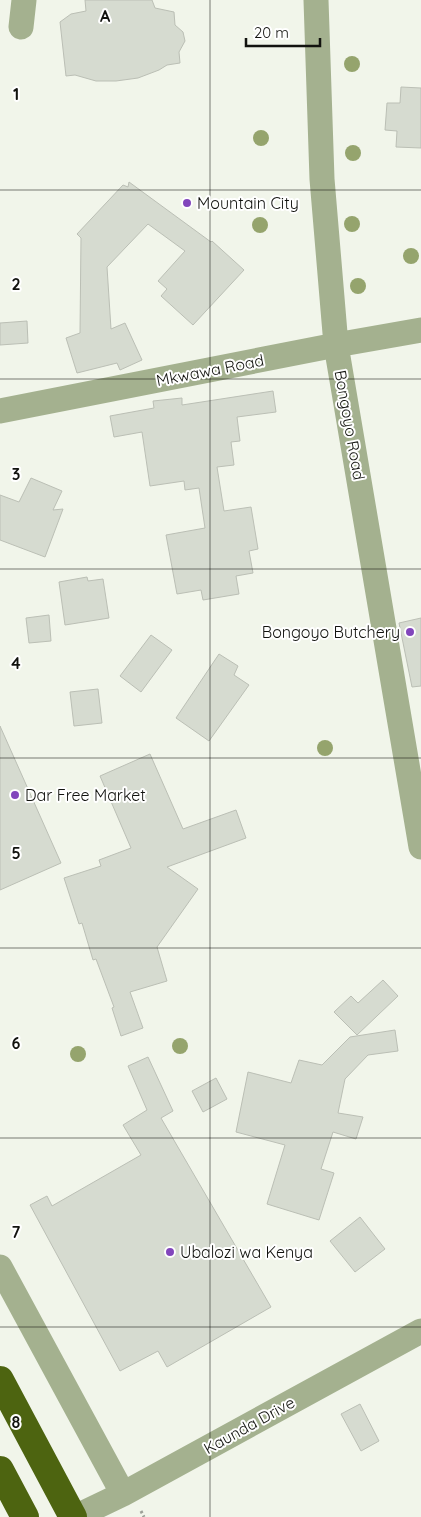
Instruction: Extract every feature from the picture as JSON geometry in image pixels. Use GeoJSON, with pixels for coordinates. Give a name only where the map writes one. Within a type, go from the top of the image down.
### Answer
{"type":"FeatureCollection","features":[{"type":"Feature","properties":{"kind":"highway"},"geometry":{"type":"LineString","coordinates":[[0,1380],[96,1507]]}},
{"type":"Feature","properties":{"kind":"highway"},"geometry":{"type":"LineString","coordinates":[[0,1470],[25,1517]]}},
{"type":"Feature","properties":{"kind":"street"},"geometry":{"type":"LineString","coordinates":[[21,27],[24,0]]}},
{"type":"Feature","properties":{"kind":"street","name":"Bongoyo Road"},"geometry":{"type":"LineString","coordinates":[[316,0],[322,179],[336,345],[421,847]]}},
{"type":"Feature","properties":{"kind":"street","name":"Mkwawa Road"},"geometry":{"type":"LineString","coordinates":[[0,411],[421,330]]}},
{"type":"Feature","properties":{"kind":"street"},"geometry":{"type":"LineString","coordinates":[[0,1267],[96,1507]]}},
{"type":"Feature","properties":{"kind":"street","name":"Kaunda Drive"},"geometry":{"type":"LineString","coordinates":[[96,1507],[421,1331]]}},
{"type":"Feature","properties":{"kind":"building"},"geometry":{"type":"Polygon","coordinates":[[[85,0],[152,0],[155,8],[174,12],[175,25],[183,32],[185,41],[179,52],[180,63],[167,65],[138,78],[116,81],[96,81],[75,75],[66,76],[60,22],[71,14],[86,11],[85,0]]]}},
{"type":"Feature","properties":{"kind":"building"},"geometry":{"type":"Polygon","coordinates":[[[401,87],[421,88],[421,148],[396,147],[397,131],[385,130],[387,103],[400,103],[401,87]]]}},
{"type":"Feature","properties":{"kind":"building"},"geometry":{"type":"Polygon","coordinates":[[[129,182],[212,241],[244,270],[193,325],[161,296],[167,289],[158,281],[185,251],[148,224],[107,267],[111,329],[125,323],[142,360],[120,370],[117,363],[77,373],[66,338],[80,333],[81,238],[77,234],[123,185],[128,187],[129,182]]]}},
{"type":"Feature","properties":{"kind":"building"},"geometry":{"type":"Polygon","coordinates":[[[27,321],[28,343],[0,345],[0,323],[27,321]]]}},
{"type":"Feature","properties":{"kind":"building"},"geometry":{"type":"Polygon","coordinates":[[[273,391],[276,412],[237,417],[240,441],[231,442],[234,465],[217,467],[224,511],[251,507],[258,549],[249,551],[253,573],[236,576],[239,594],[203,600],[201,590],[177,594],[166,535],[205,528],[199,488],[185,490],[184,481],[150,486],[142,432],[114,437],[110,416],[154,408],[153,401],[182,398],[182,405],[273,391]]]}},
{"type":"Feature","properties":{"kind":"building"},"geometry":{"type":"Polygon","coordinates":[[[31,478],[62,491],[53,510],[63,509],[45,557],[0,540],[0,495],[19,502],[31,478]]]}},
{"type":"Feature","properties":{"kind":"building"},"geometry":{"type":"Polygon","coordinates":[[[87,577],[88,581],[103,579],[109,618],[65,625],[59,582],[87,577]]]}},
{"type":"Feature","properties":{"kind":"building"},"geometry":{"type":"Polygon","coordinates":[[[49,615],[51,641],[29,643],[26,618],[49,615]]]}},
{"type":"Feature","properties":{"kind":"building"},"geometry":{"type":"Polygon","coordinates":[[[421,618],[421,686],[412,687],[399,623],[421,618]]]}},
{"type":"Feature","properties":{"kind":"building"},"geometry":{"type":"Polygon","coordinates":[[[151,635],[172,650],[141,692],[120,676],[151,635]]]}},
{"type":"Feature","properties":{"kind":"building"},"geometry":{"type":"Polygon","coordinates":[[[219,654],[238,666],[234,675],[249,685],[209,741],[176,718],[219,654]]]}},
{"type":"Feature","properties":{"kind":"building"},"geometry":{"type":"Polygon","coordinates":[[[98,689],[102,723],[74,726],[70,692],[98,689]]]}},
{"type":"Feature","properties":{"kind":"building","name":"Dar Free Market"},"geometry":{"type":"Polygon","coordinates":[[[0,726],[61,863],[0,890],[0,726]]]}},
{"type":"Feature","properties":{"kind":"building"},"geometry":{"type":"Polygon","coordinates":[[[150,754],[183,829],[236,810],[246,838],[167,867],[198,889],[157,947],[167,981],[130,992],[143,1028],[121,1036],[112,1008],[114,1007],[96,959],[93,960],[82,923],[79,924],[64,878],[101,866],[99,860],[131,848],[100,776],[150,754]]]}},
{"type":"Feature","properties":{"kind":"building"},"geometry":{"type":"Polygon","coordinates":[[[383,980],[398,996],[357,1035],[334,1012],[351,996],[358,1003],[383,980]]]}},
{"type":"Feature","properties":{"kind":"building"},"geometry":{"type":"Polygon","coordinates":[[[395,1030],[398,1051],[368,1055],[345,1079],[338,1113],[363,1117],[356,1139],[333,1132],[321,1169],[334,1173],[319,1220],[267,1204],[285,1145],[236,1132],[248,1072],[291,1083],[299,1060],[322,1065],[350,1037],[395,1030]]]}},
{"type":"Feature","properties":{"kind":"building","name":"Ubalozi wa Kenya"},"geometry":{"type":"Polygon","coordinates":[[[148,1057],[173,1111],[161,1118],[271,1307],[167,1367],[158,1351],[120,1371],[30,1205],[47,1196],[52,1206],[141,1155],[123,1125],[147,1110],[128,1066],[148,1057]]]}},
{"type":"Feature","properties":{"kind":"building"},"geometry":{"type":"Polygon","coordinates":[[[216,1078],[227,1099],[203,1112],[192,1091],[216,1078]]]}},
{"type":"Feature","properties":{"kind":"building"},"geometry":{"type":"Polygon","coordinates":[[[360,1217],[385,1249],[355,1272],[330,1241],[360,1217]]]}},
{"type":"Feature","properties":{"kind":"building"},"geometry":{"type":"Polygon","coordinates":[[[360,1404],[379,1441],[361,1451],[341,1414],[360,1404]]]}},
{"type":"Feature","properties":{"kind":"place","name":"Mountain City"},"geometry":{"type":"Point","coordinates":[187,203]}},
{"type":"Feature","properties":{"kind":"place","name":"Bongoyo Butchery"},"geometry":{"type":"Point","coordinates":[410,632]}},
{"type":"Feature","properties":{"kind":"place","name":"Dar Free Market"},"geometry":{"type":"Point","coordinates":[15,795]}},
{"type":"Feature","properties":{"kind":"place","name":"Ubalozi wa Kenya"},"geometry":{"type":"Point","coordinates":[170,1252]}}]}
